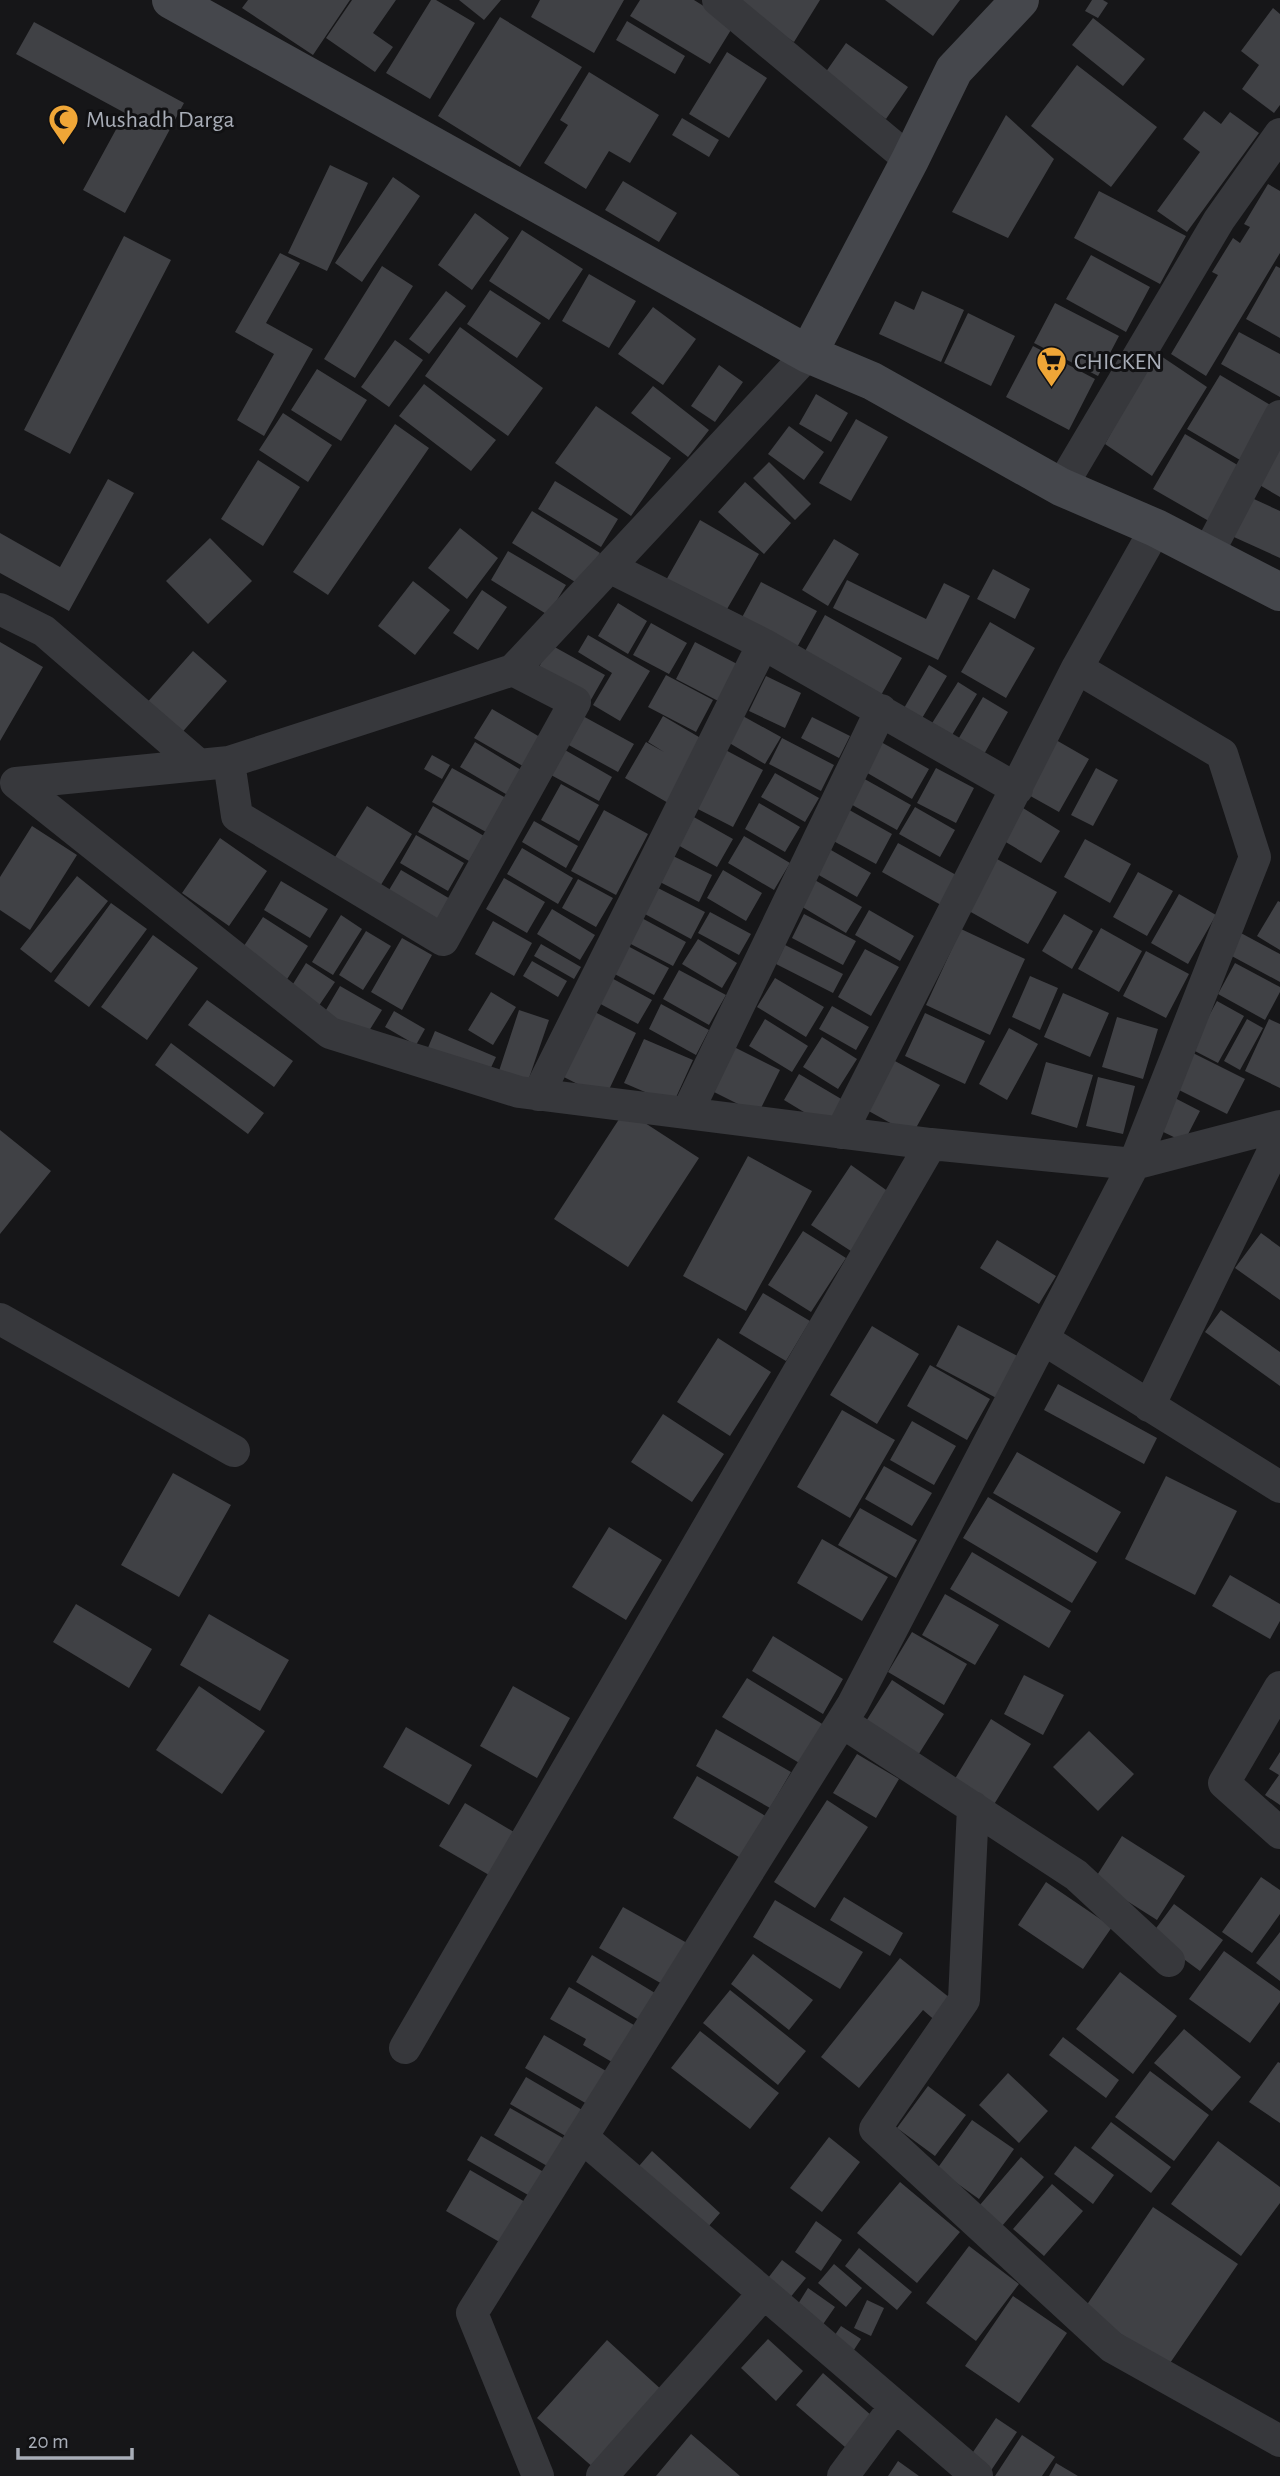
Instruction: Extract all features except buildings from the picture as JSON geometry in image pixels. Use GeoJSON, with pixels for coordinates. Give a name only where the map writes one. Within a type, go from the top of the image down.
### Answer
{"type":"FeatureCollection","features":[{"type":"Feature","properties":{"kind":"street"},"geometry":{"type":"LineString","coordinates":[[171,0],[808,354],[872,380],[1061,487],[1156,528],[1280,592]]}},
{"type":"Feature","properties":{"kind":"street"},"geometry":{"type":"LineString","coordinates":[[718,0],[910,160]]}},
{"type":"Feature","properties":{"kind":"street"},"geometry":{"type":"LineString","coordinates":[[8,786],[214,763],[513,670],[808,354],[954,71],[1020,0]]}},
{"type":"Feature","properties":{"kind":"street"},"geometry":{"type":"LineString","coordinates":[[1061,487],[1219,220],[1280,134]]}},
{"type":"Feature","properties":{"kind":"street"},"geometry":{"type":"LineString","coordinates":[[1207,555],[1280,416]]}},
{"type":"Feature","properties":{"kind":"street"},"geometry":{"type":"LineString","coordinates":[[841,1133],[1077,668],[1156,528]]}},
{"type":"Feature","properties":{"kind":"street"},"geometry":{"type":"LineString","coordinates":[[609,567],[763,644],[1017,789]]}},
{"type":"Feature","properties":{"kind":"street"},"geometry":{"type":"LineString","coordinates":[[0,608],[44,631],[214,763],[237,816],[443,940],[575,702],[513,670]]}},
{"type":"Feature","properties":{"kind":"street"},"geometry":{"type":"LineString","coordinates":[[538,1094],[763,644]]}},
{"type":"Feature","properties":{"kind":"street"},"geometry":{"type":"LineString","coordinates":[[538,2476],[472,2313],[842,1722],[1134,1164],[1255,857],[1222,754],[1077,668]]}},
{"type":"Feature","properties":{"kind":"street"},"geometry":{"type":"LineString","coordinates":[[687,1113],[881,710]]}},
{"type":"Feature","properties":{"kind":"street"},"geometry":{"type":"LineString","coordinates":[[8,786],[330,1033],[519,1092],[931,1144],[1134,1164],[1280,1126]]}},
{"type":"Feature","properties":{"kind":"street"},"geometry":{"type":"LineString","coordinates":[[1149,1406],[1280,1137]]}},
{"type":"Feature","properties":{"kind":"street"},"geometry":{"type":"LineString","coordinates":[[405,2048],[931,1144]]}},
{"type":"Feature","properties":{"kind":"street"},"geometry":{"type":"LineString","coordinates":[[0,1319],[234,1451]]}},
{"type":"Feature","properties":{"kind":"street"},"geometry":{"type":"LineString","coordinates":[[1043,1339],[1280,1487]]}},
{"type":"Feature","properties":{"kind":"street"},"geometry":{"type":"LineString","coordinates":[[1280,1687],[1224,1783],[1280,1833]]}},
{"type":"Feature","properties":{"kind":"street"},"geometry":{"type":"LineString","coordinates":[[842,1722],[1076,1875],[1169,1961]]}},
{"type":"Feature","properties":{"kind":"street"},"geometry":{"type":"LineString","coordinates":[[973,1807],[964,2000],[875,2129],[1112,2347],[1280,2441]]}},
{"type":"Feature","properties":{"kind":"street"},"geometry":{"type":"LineString","coordinates":[[582,2137],[977,2476]]}},
{"type":"Feature","properties":{"kind":"street"},"geometry":{"type":"LineString","coordinates":[[602,2476],[764,2293]]}},
{"type":"Feature","properties":{"kind":"street"},"geometry":{"type":"LineString","coordinates":[[843,2476],[895,2406]]}},
{"type":"Feature","properties":{"kind":"place","name":"Mushadh Darga"},"geometry":{"type":"Point","coordinates":[63,146]}},
{"type":"Feature","properties":{"kind":"place","name":"CHICKEN"},"geometry":{"type":"Point","coordinates":[1051,388]}}]}
